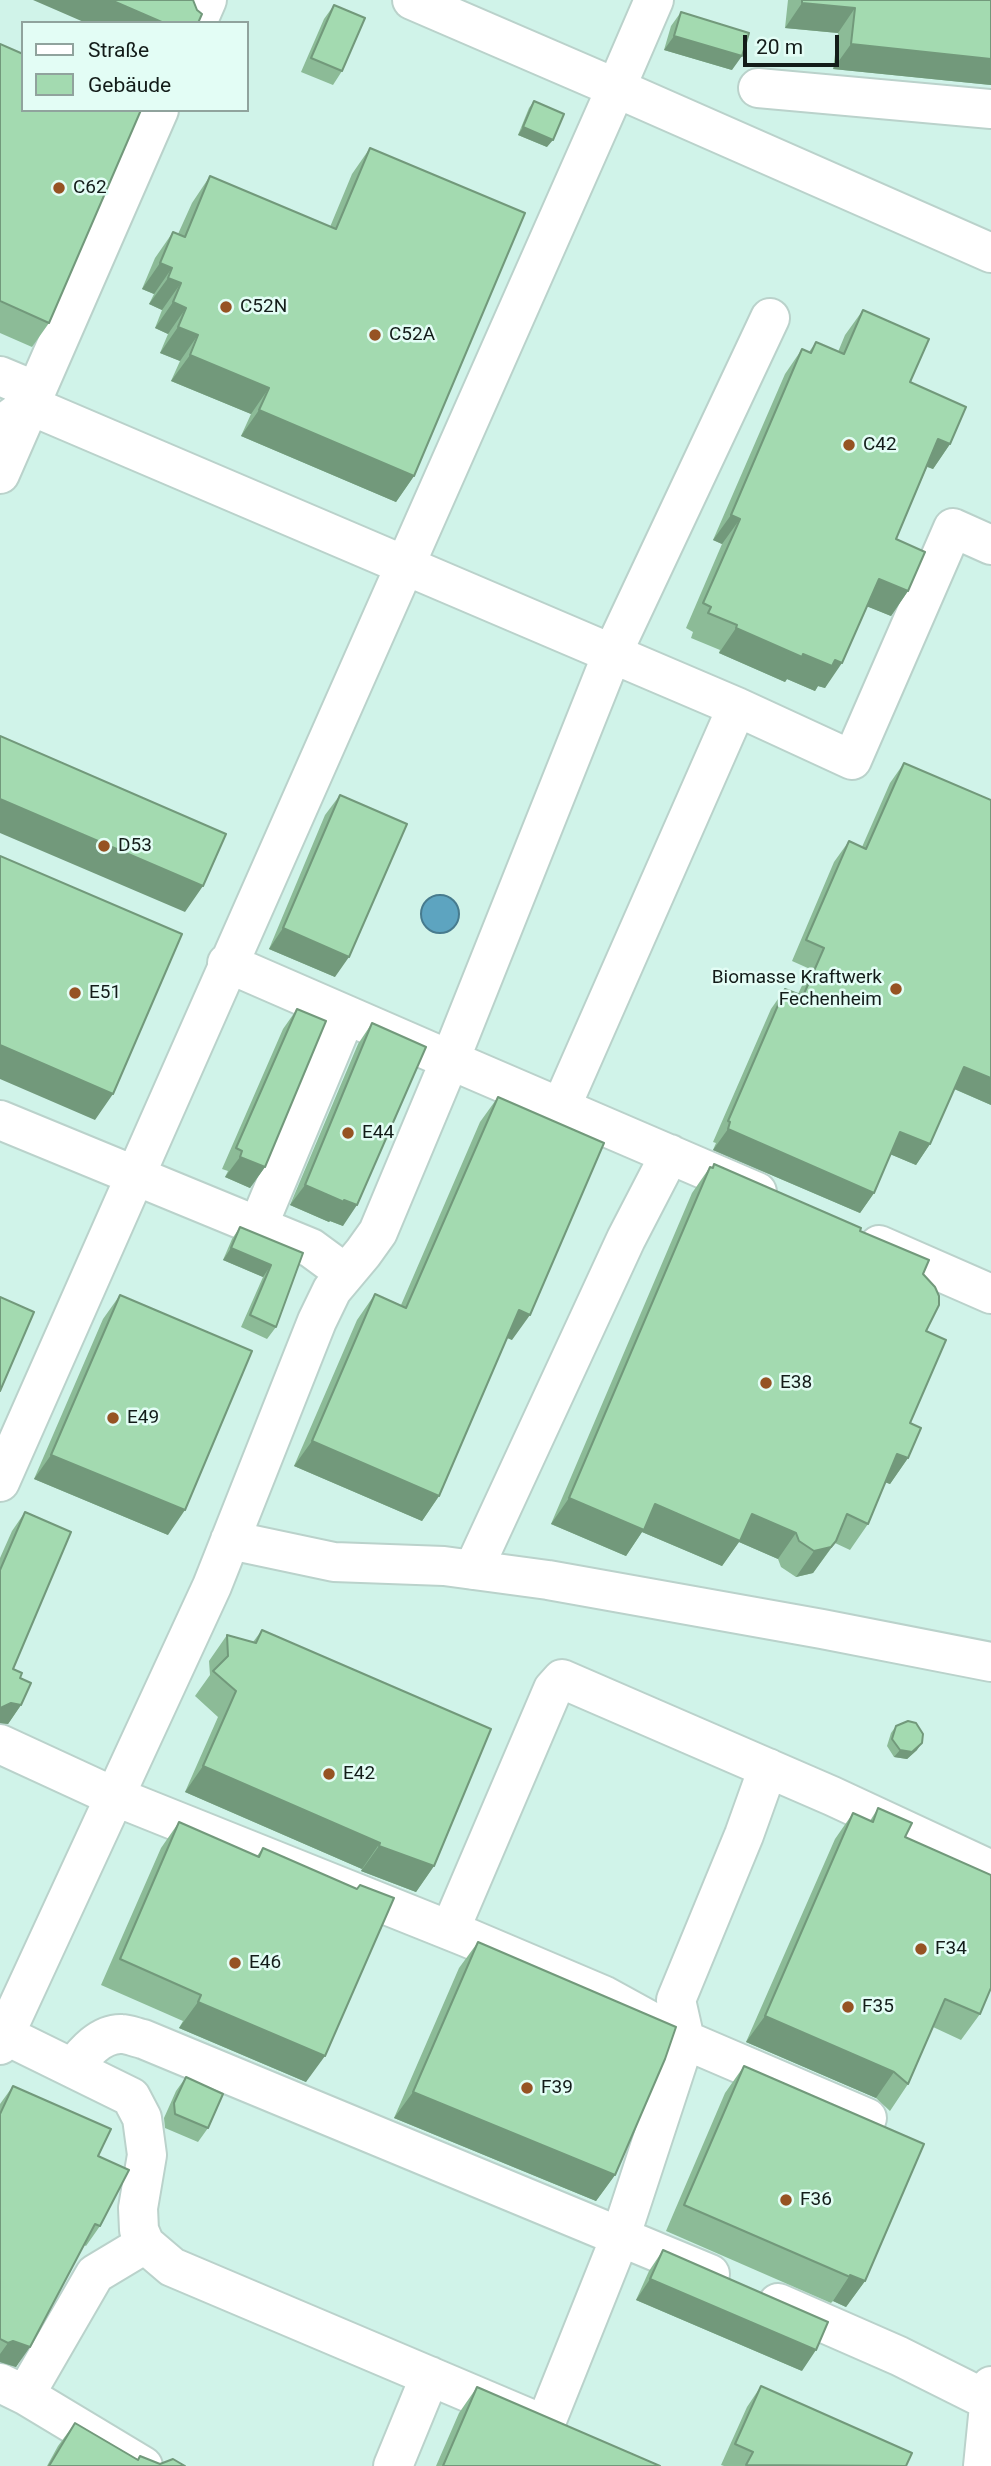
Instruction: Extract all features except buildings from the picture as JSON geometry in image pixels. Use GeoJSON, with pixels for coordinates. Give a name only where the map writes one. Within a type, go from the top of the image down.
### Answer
{"type":"FeatureCollection","features":[{"type":"Feature","properties":{"kind":"lane"},"geometry":{"type":"LineString","coordinates":[[198,21],[208,0]]}},
{"type":"Feature","properties":{"kind":"lane"},"geometry":{"type":"LineString","coordinates":[[412,0],[991,253]]}},
{"type":"Feature","properties":{"kind":"lane"},"geometry":{"type":"LineString","coordinates":[[0,1482],[654,0]]}},
{"type":"Feature","properties":{"kind":"lane"},"geometry":{"type":"LineString","coordinates":[[758,88],[991,109]]}},
{"type":"Feature","properties":{"kind":"lane"},"geometry":{"type":"LineString","coordinates":[[0,474],[22,407],[158,112]]}},
{"type":"Feature","properties":{"kind":"lane"},"geometry":{"type":"LineString","coordinates":[[582,2440],[172,2267],[145,2244],[139,2230],[138,2208],[147,2155],[142,2118],[131,2097],[73,2068],[2,2040],[212,1586],[299,1362],[332,1290],[378,1232],[450,1060],[612,654],[770,318]]}},
{"type":"Feature","properties":{"kind":"lane"},"geometry":{"type":"LineString","coordinates":[[0,376],[22,407],[612,654],[852,760],[953,528],[991,545]]}},
{"type":"Feature","properties":{"kind":"lane"},"geometry":{"type":"LineString","coordinates":[[561,1107],[737,708]]}},
{"type":"Feature","properties":{"kind":"lane"},"geometry":{"type":"LineString","coordinates":[[227,963],[793,1208]]}},
{"type":"Feature","properties":{"kind":"lane"},"geometry":{"type":"LineString","coordinates":[[258,1226],[346,1014]]}},
{"type":"Feature","properties":{"kind":"lane"},"geometry":{"type":"LineString","coordinates":[[0,1121],[311,1248],[345,1273]]}},
{"type":"Feature","properties":{"kind":"lane"},"geometry":{"type":"LineString","coordinates":[[473,1570],[626,1239],[670,1154]]}},
{"type":"Feature","properties":{"kind":"lane"},"geometry":{"type":"LineString","coordinates":[[843,1230],[991,1294]]}},
{"type":"Feature","properties":{"kind":"lane"},"geometry":{"type":"LineString","coordinates":[[230,1540],[334,1562],[444,1566],[548,1580],[991,1662]]}},
{"type":"Feature","properties":{"kind":"lane"},"geometry":{"type":"LineString","coordinates":[[450,1930],[553,1689],[562,1679],[768,1768],[991,1870]]}},
{"type":"Feature","properties":{"kind":"lane"},"geometry":{"type":"LineString","coordinates":[[0,1744],[104,1792],[115,1794],[450,1930],[603,1995],[685,2040],[867,2118]]}},
{"type":"Feature","properties":{"kind":"lane"},"geometry":{"type":"LineString","coordinates":[[545,2425],[621,2235],[685,2040],[676,2000],[744,1835],[768,1768]]}},
{"type":"Feature","properties":{"kind":"lane"},"geometry":{"type":"LineString","coordinates":[[73,2068],[84,2053],[101,2040],[121,2033],[144,2039],[621,2235],[990,2393],[983,2466]]}},
{"type":"Feature","properties":{"kind":"lane"},"geometry":{"type":"LineString","coordinates":[[143,2466],[13,2389],[95,2274],[145,2244]]}},
{"type":"Feature","properties":{"kind":"lane"},"geometry":{"type":"LineString","coordinates":[[393,2466],[430,2376]]}},
{"type":"Feature","properties":{"kind":"shaded area"},"geometry":{"type":"Polygon","coordinates":[[[0,0],[991,0],[991,2466],[0,2466],[0,0]]]}},
{"type":"Feature","properties":{"kind":"water"},"geometry":{"type":"Polygon","coordinates":[[[440,895],[454,900],[459,914],[454,928],[440,933],[426,928],[421,914],[426,900],[440,895]]]}},
{"type":"Feature","properties":{"kind":"place","name":"C62"},"geometry":{"type":"Point","coordinates":[59,188]}},
{"type":"Feature","properties":{"kind":"place","name":"C52N"},"geometry":{"type":"Point","coordinates":[226,307]}},
{"type":"Feature","properties":{"kind":"place","name":"C52A"},"geometry":{"type":"Point","coordinates":[375,335]}},
{"type":"Feature","properties":{"kind":"place","name":"C42"},"geometry":{"type":"Point","coordinates":[849,445]}},
{"type":"Feature","properties":{"kind":"place","name":"D53"},"geometry":{"type":"Point","coordinates":[104,846]}},
{"type":"Feature","properties":{"kind":"place","name":"Biomasse Kraftwerk Fechenheim"},"geometry":{"type":"Point","coordinates":[896,989]}},
{"type":"Feature","properties":{"kind":"place","name":"E51"},"geometry":{"type":"Point","coordinates":[75,993]}},
{"type":"Feature","properties":{"kind":"place","name":"E44"},"geometry":{"type":"Point","coordinates":[348,1133]}},
{"type":"Feature","properties":{"kind":"place","name":"E38"},"geometry":{"type":"Point","coordinates":[766,1383]}},
{"type":"Feature","properties":{"kind":"place","name":"E49"},"geometry":{"type":"Point","coordinates":[113,1418]}},
{"type":"Feature","properties":{"kind":"place","name":"E42"},"geometry":{"type":"Point","coordinates":[329,1774]}},
{"type":"Feature","properties":{"kind":"place","name":"F34"},"geometry":{"type":"Point","coordinates":[921,1949]}},
{"type":"Feature","properties":{"kind":"place","name":"E46"},"geometry":{"type":"Point","coordinates":[235,1963]}},
{"type":"Feature","properties":{"kind":"place","name":"F35"},"geometry":{"type":"Point","coordinates":[848,2007]}},
{"type":"Feature","properties":{"kind":"place","name":"F39"},"geometry":{"type":"Point","coordinates":[527,2088]}},
{"type":"Feature","properties":{"kind":"place","name":"F36"},"geometry":{"type":"Point","coordinates":[786,2200]}}]}
